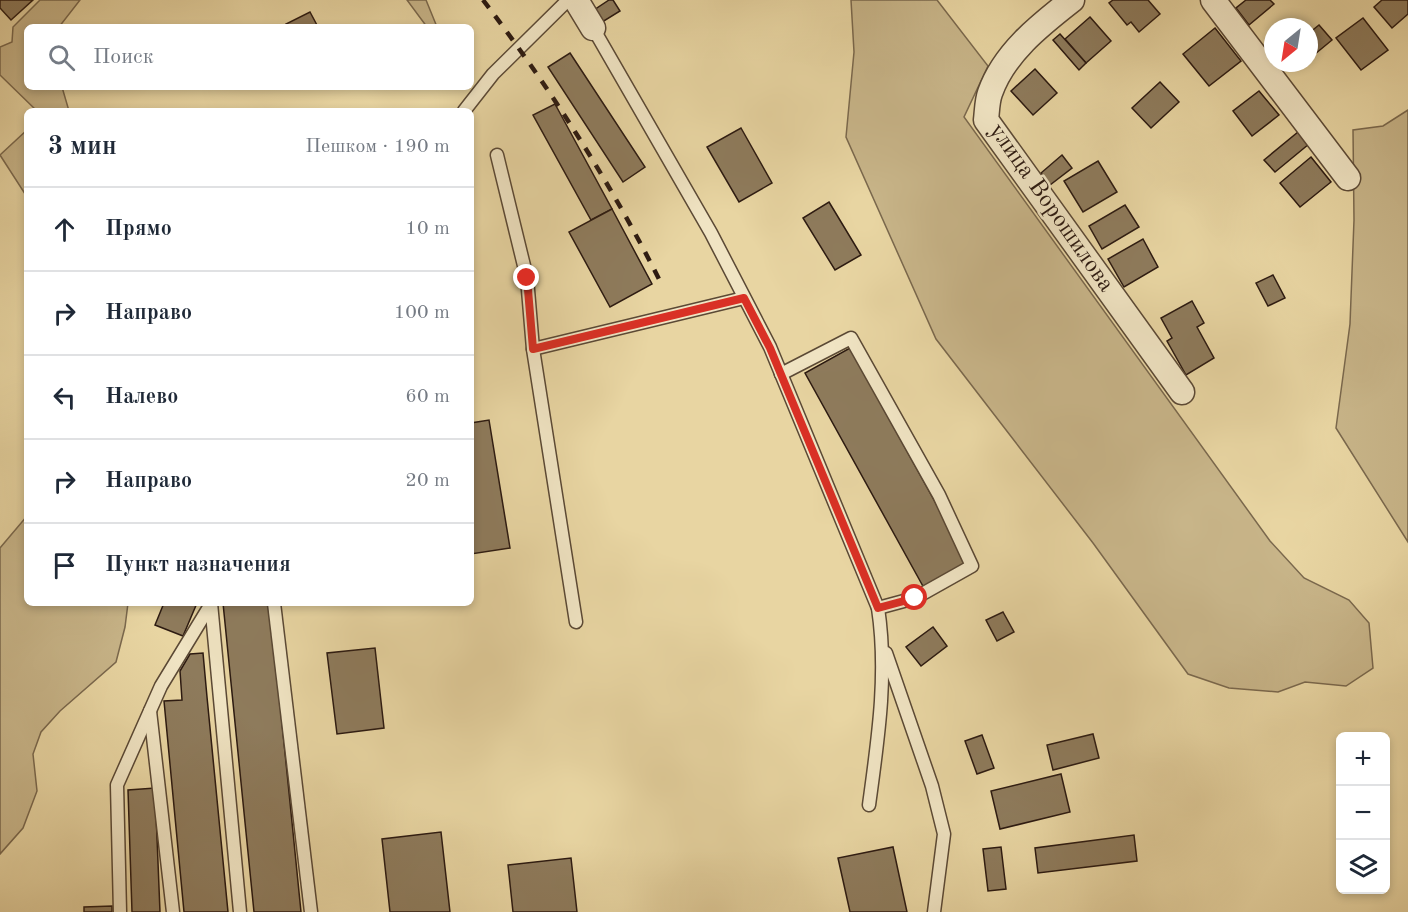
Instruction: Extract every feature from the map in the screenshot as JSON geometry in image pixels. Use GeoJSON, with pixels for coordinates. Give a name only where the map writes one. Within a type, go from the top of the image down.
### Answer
{"type":"FeatureCollection","features":[{"type":"Feature","properties":{"kind":"street"},"geometry":{"type":"LineString","coordinates":[[576,0],[593,28]]}},
{"type":"Feature","properties":{"kind":"street","name":"улица Ворошилова"},"geometry":{"type":"LineString","coordinates":[[1072,0],[1029,34],[1005,66],[990,93],[986,120],[1182,392]]}},
{"type":"Feature","properties":{"kind":"street"},"geometry":{"type":"LineString","coordinates":[[1213,0],[1348,178]]}},
{"type":"Feature","properties":{"kind":"lane"},"geometry":{"type":"LineString","coordinates":[[466,108],[493,74],[568,0]]}},
{"type":"Feature","properties":{"kind":"lane"},"geometry":{"type":"LineString","coordinates":[[593,28],[711,233],[744,298],[781,374],[878,608],[884,647],[932,786],[944,834],[933,912]]}},
{"type":"Feature","properties":{"kind":"lane"},"geometry":{"type":"LineString","coordinates":[[497,154],[527,278],[533,349],[576,622]]}},
{"type":"Feature","properties":{"kind":"lane"},"geometry":{"type":"LineString","coordinates":[[533,349],[744,298]]}},
{"type":"Feature","properties":{"kind":"lane"},"geometry":{"type":"LineString","coordinates":[[781,374],[850,338],[939,495],[972,566],[915,598],[878,608]]}},
{"type":"Feature","properties":{"kind":"lane"},"geometry":{"type":"LineString","coordinates":[[120,912],[117,785],[161,686],[210,606]]}},
{"type":"Feature","properties":{"kind":"lane"},"geometry":{"type":"LineString","coordinates":[[211,606],[240,912]]}},
{"type":"Feature","properties":{"kind":"lane"},"geometry":{"type":"LineString","coordinates":[[274,606],[311,912]]}},
{"type":"Feature","properties":{"kind":"lane"},"geometry":{"type":"LineString","coordinates":[[869,805],[879,733],[884,647]]}},
{"type":"Feature","properties":{"kind":"lane"},"geometry":{"type":"LineString","coordinates":[[150,710],[173,912]]}},
{"type":"Feature","properties":{"kind":"shaded area"},"geometry":{"type":"Polygon","coordinates":[[[40,0],[80,0],[61,24],[24,24],[24,90],[63,90],[68,108],[34,108],[0,75],[0,47],[12,42],[13,27],[40,0]]]}},
{"type":"Feature","properties":{"kind":"shaded area"},"geometry":{"type":"Polygon","coordinates":[[[407,0],[426,0],[436,24],[425,24],[407,0]]]}},
{"type":"Feature","properties":{"kind":"shaded area"},"geometry":{"type":"Polygon","coordinates":[[[851,0],[937,0],[988,66],[964,117],[1270,541],[1304,578],[1349,600],[1369,623],[1373,668],[1346,686],[1305,682],[1278,692],[1229,688],[1188,674],[1093,543],[936,339],[846,137],[854,52],[851,0]]]}},
{"type":"Feature","properties":{"kind":"shaded area"},"geometry":{"type":"Polygon","coordinates":[[[1408,110],[1408,542],[1336,428],[1350,324],[1354,220],[1353,130],[1383,126],[1408,110]]]}},
{"type":"Feature","properties":{"kind":"shaded area"},"geometry":{"type":"Polygon","coordinates":[[[24,133],[24,192],[0,155],[24,133]]]}},
{"type":"Feature","properties":{"kind":"shaded area"},"geometry":{"type":"Polygon","coordinates":[[[24,520],[24,606],[128,606],[116,662],[60,711],[41,732],[33,754],[37,791],[23,828],[0,854],[0,548],[24,520]]]}},
{"type":"Feature","properties":{"kind":"building"},"geometry":{"type":"Polygon","coordinates":[[[0,0],[33,0],[11,20],[0,8],[0,0]]]}},
{"type":"Feature","properties":{"kind":"building"},"geometry":{"type":"Polygon","coordinates":[[[609,0],[613,0],[620,11],[599,24],[591,12],[609,0]]]}},
{"type":"Feature","properties":{"kind":"building"},"geometry":{"type":"Polygon","coordinates":[[[1113,0],[1148,0],[1160,14],[1139,32],[1131,22],[1127,25],[1109,3],[1113,0]]]}},
{"type":"Feature","properties":{"kind":"building"},"geometry":{"type":"Polygon","coordinates":[[[1246,0],[1270,0],[1274,4],[1249,25],[1236,8],[1246,0]]]}},
{"type":"Feature","properties":{"kind":"building"},"geometry":{"type":"Polygon","coordinates":[[[1382,0],[1408,0],[1408,14],[1392,28],[1374,7],[1382,0]]]}},
{"type":"Feature","properties":{"kind":"building"},"geometry":{"type":"Polygon","coordinates":[[[310,12],[316,24],[286,24],[310,12]]]}},
{"type":"Feature","properties":{"kind":"building"},"geometry":{"type":"Polygon","coordinates":[[[1090,17],[1111,41],[1086,63],[1065,39],[1090,17]]]}},
{"type":"Feature","properties":{"kind":"building"},"geometry":{"type":"Polygon","coordinates":[[[1363,18],[1388,50],[1361,70],[1336,38],[1363,18]]]}},
{"type":"Feature","properties":{"kind":"building"},"geometry":{"type":"Polygon","coordinates":[[[1318,26],[1332,40],[1318,52],[1318,26]]]}},
{"type":"Feature","properties":{"kind":"building"},"geometry":{"type":"Polygon","coordinates":[[[1215,28],[1241,61],[1209,86],[1183,54],[1215,28]]]}},
{"type":"Feature","properties":{"kind":"building"},"geometry":{"type":"Polygon","coordinates":[[[1060,34],[1086,63],[1079,70],[1053,40],[1060,34]]]}},
{"type":"Feature","properties":{"kind":"building"},"geometry":{"type":"Polygon","coordinates":[[[570,53],[645,167],[623,182],[548,67],[570,53]]]}},
{"type":"Feature","properties":{"kind":"building"},"geometry":{"type":"Polygon","coordinates":[[[1035,69],[1057,93],[1033,115],[1011,91],[1035,69]]]}},
{"type":"Feature","properties":{"kind":"building"},"geometry":{"type":"Polygon","coordinates":[[[1160,82],[1179,102],[1151,128],[1132,108],[1160,82]]]}},
{"type":"Feature","properties":{"kind":"building"},"geometry":{"type":"Polygon","coordinates":[[[1259,91],[1279,115],[1252,136],[1233,111],[1259,91]]]}},
{"type":"Feature","properties":{"kind":"building"},"geometry":{"type":"Polygon","coordinates":[[[555,104],[612,209],[591,220],[533,115],[555,104]]]}},
{"type":"Feature","properties":{"kind":"building"},"geometry":{"type":"Polygon","coordinates":[[[741,128],[772,183],[739,202],[707,147],[741,128]]]}},
{"type":"Feature","properties":{"kind":"building"},"geometry":{"type":"Polygon","coordinates":[[[1298,132],[1309,144],[1275,172],[1264,160],[1298,132]]]}},
{"type":"Feature","properties":{"kind":"building"},"geometry":{"type":"Polygon","coordinates":[[[1062,155],[1072,168],[1050,185],[1041,173],[1062,155]]]}},
{"type":"Feature","properties":{"kind":"building"},"geometry":{"type":"Polygon","coordinates":[[[1311,157],[1331,182],[1300,207],[1280,183],[1311,157]]]}},
{"type":"Feature","properties":{"kind":"building"},"geometry":{"type":"Polygon","coordinates":[[[1098,161],[1117,192],[1083,212],[1064,181],[1098,161]]]}},
{"type":"Feature","properties":{"kind":"building"},"geometry":{"type":"Polygon","coordinates":[[[829,202],[861,255],[835,270],[803,218],[829,202]]]}},
{"type":"Feature","properties":{"kind":"building"},"geometry":{"type":"Polygon","coordinates":[[[1125,205],[1139,227],[1102,249],[1089,226],[1125,205]]]}},
{"type":"Feature","properties":{"kind":"building"},"geometry":{"type":"Polygon","coordinates":[[[612,209],[652,284],[610,307],[569,232],[612,209]]]}},
{"type":"Feature","properties":{"kind":"building"},"geometry":{"type":"Polygon","coordinates":[[[1143,239],[1158,267],[1124,287],[1108,259],[1143,239]]]}},
{"type":"Feature","properties":{"kind":"building"},"geometry":{"type":"Polygon","coordinates":[[[1273,275],[1285,298],[1268,306],[1256,283],[1273,275]]]}},
{"type":"Feature","properties":{"kind":"building"},"geometry":{"type":"Polygon","coordinates":[[[1192,301],[1204,323],[1197,327],[1214,358],[1186,375],[1167,341],[1172,338],[1161,318],[1192,301]]]}},
{"type":"Feature","properties":{"kind":"building"},"geometry":{"type":"Polygon","coordinates":[[[850,348],[969,563],[924,588],[805,373],[850,348]]]}},
{"type":"Feature","properties":{"kind":"building"},"geometry":{"type":"Polygon","coordinates":[[[489,420],[510,548],[474,554],[474,422],[489,420]]]}},
{"type":"Feature","properties":{"kind":"building"},"geometry":{"type":"Polygon","coordinates":[[[163,606],[196,606],[183,636],[155,625],[163,606]]]}},
{"type":"Feature","properties":{"kind":"building"},"geometry":{"type":"Polygon","coordinates":[[[223,606],[270,606],[301,912],[254,912],[223,606]]]}},
{"type":"Feature","properties":{"kind":"building"},"geometry":{"type":"Polygon","coordinates":[[[1003,612],[1014,632],[997,641],[986,620],[1003,612]]]}},
{"type":"Feature","properties":{"kind":"building"},"geometry":{"type":"Polygon","coordinates":[[[933,627],[947,646],[921,666],[906,647],[933,627]]]}},
{"type":"Feature","properties":{"kind":"building"},"geometry":{"type":"Polygon","coordinates":[[[375,648],[384,728],[337,734],[327,653],[375,648]]]}},
{"type":"Feature","properties":{"kind":"building"},"geometry":{"type":"Polygon","coordinates":[[[203,653],[228,912],[184,912],[164,701],[182,700],[180,671],[190,654],[203,653]]]}},
{"type":"Feature","properties":{"kind":"building"},"geometry":{"type":"Polygon","coordinates":[[[1093,734],[1099,758],[1053,770],[1047,745],[1093,734]]]}},
{"type":"Feature","properties":{"kind":"building"},"geometry":{"type":"Polygon","coordinates":[[[982,735],[994,768],[977,774],[965,741],[982,735]]]}},
{"type":"Feature","properties":{"kind":"building"},"geometry":{"type":"Polygon","coordinates":[[[1061,774],[1070,812],[1000,829],[991,791],[1061,774]]]}},
{"type":"Feature","properties":{"kind":"building"},"geometry":{"type":"Polygon","coordinates":[[[155,788],[160,912],[132,912],[128,790],[155,788]]]}},
{"type":"Feature","properties":{"kind":"building"},"geometry":{"type":"Polygon","coordinates":[[[441,832],[450,912],[390,912],[382,839],[441,832]]]}},
{"type":"Feature","properties":{"kind":"building"},"geometry":{"type":"Polygon","coordinates":[[[1134,835],[1137,861],[1038,873],[1035,848],[1134,835]]]}},
{"type":"Feature","properties":{"kind":"building"},"geometry":{"type":"Polygon","coordinates":[[[893,847],[907,912],[850,912],[838,858],[893,847]]]}},
{"type":"Feature","properties":{"kind":"building"},"geometry":{"type":"Polygon","coordinates":[[[1001,847],[1006,889],[988,891],[983,849],[1001,847]]]}},
{"type":"Feature","properties":{"kind":"building"},"geometry":{"type":"Polygon","coordinates":[[[571,858],[577,912],[513,912],[508,865],[571,858]]]}},
{"type":"Feature","properties":{"kind":"building"},"geometry":{"type":"Polygon","coordinates":[[[112,906],[112,912],[84,912],[84,907],[112,906]]]}},
{"type":"Feature","properties":{"kind":"railway"},"geometry":{"type":"LineString","coordinates":[[483,0],[533,68],[579,138],[662,285]]}},
{"type":"Feature","properties":{"kind":"route"},"geometry":{"type":"LineString","coordinates":[[527,278],[533,349],[744,298],[770,348],[878,608],[915,598]]}}]}
